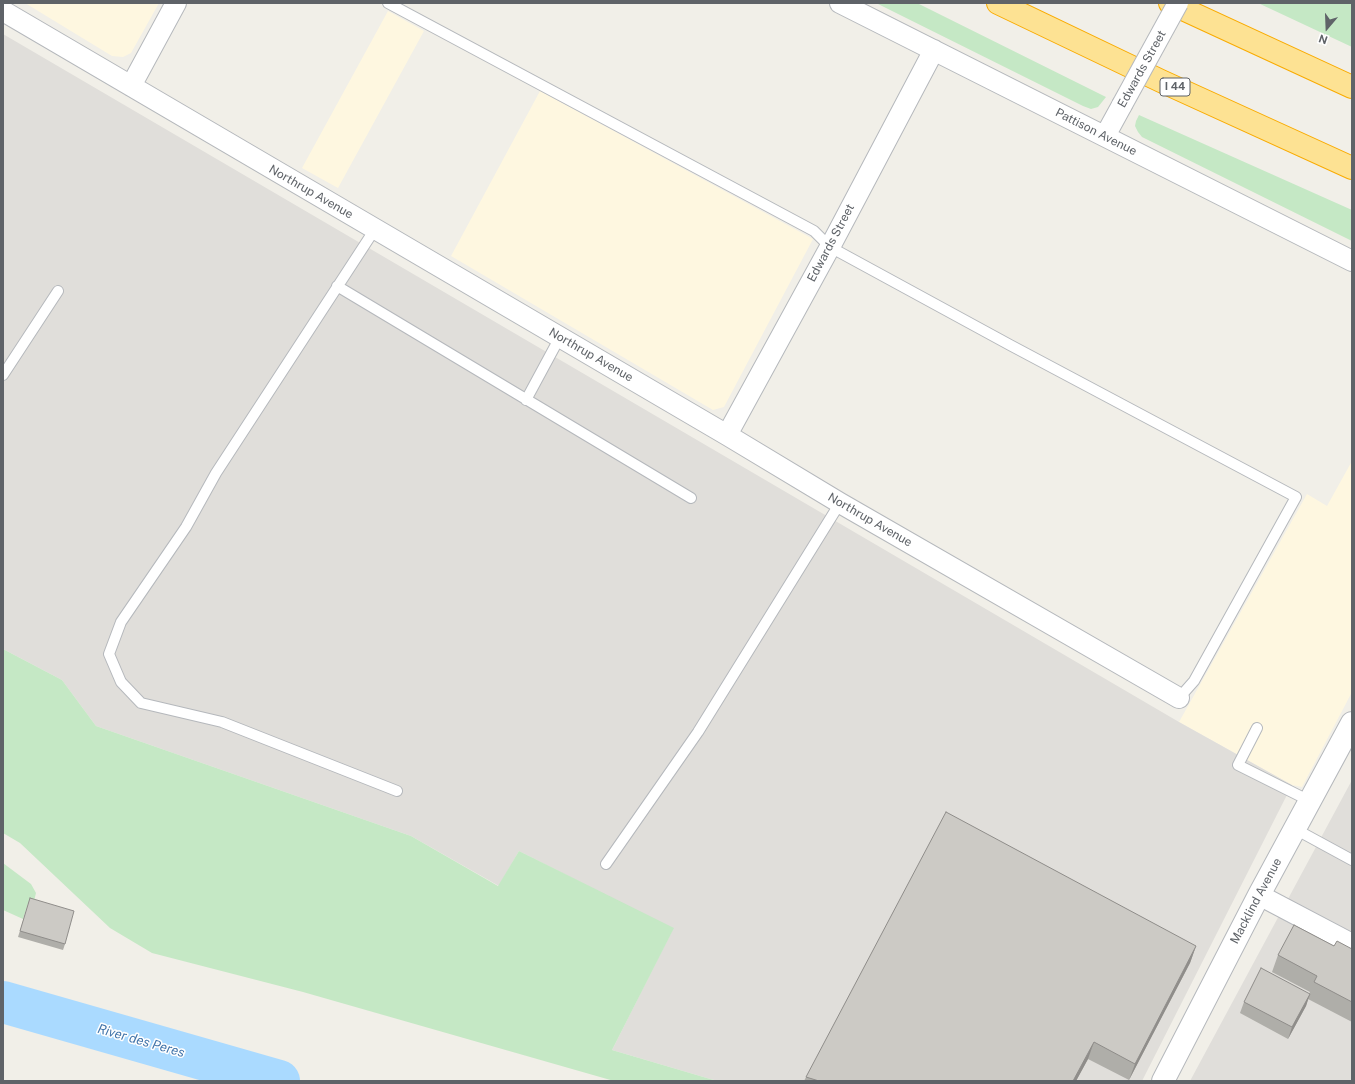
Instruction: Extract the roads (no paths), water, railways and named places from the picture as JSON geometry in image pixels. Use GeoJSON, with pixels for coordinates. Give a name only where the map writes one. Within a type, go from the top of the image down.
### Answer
{"type":"FeatureCollection","features":[{"type":"Feature","properties":{"kind":"highway","name":"I 44"},"geometry":{"type":"LineString","coordinates":[[998,3],[1161,81],[1352,168]]}},
{"type":"Feature","properties":{"kind":"highway"},"geometry":{"type":"LineString","coordinates":[[1170,3],[1352,87]]}},
{"type":"Feature","properties":{"kind":"street"},"geometry":{"type":"LineString","coordinates":[[131,86],[176,3]]}},
{"type":"Feature","properties":{"kind":"street","name":"Pattison Avenue"},"geometry":{"type":"LineString","coordinates":[[840,3],[1352,261]]}},
{"type":"Feature","properties":{"kind":"street","name":"Edwards Street"},"geometry":{"type":"LineString","coordinates":[[1105,136],[1178,3]]}},
{"type":"Feature","properties":{"kind":"street","name":"Northrup Avenue"},"geometry":{"type":"LineString","coordinates":[[3,11],[727,435],[840,503],[1179,698]]}},
{"type":"Feature","properties":{"kind":"street","name":"Edwards Street"},"geometry":{"type":"LineString","coordinates":[[727,435],[830,247],[934,50]]}},
{"type":"Feature","properties":{"kind":"street","name":"Macklind Avenue"},"geometry":{"type":"LineString","coordinates":[[1163,1081],[1259,895],[1352,723]]}},
{"type":"Feature","properties":{"kind":"street"},"geometry":{"type":"LineString","coordinates":[[1259,895],[1352,944]]}},
{"type":"Feature","properties":{"kind":"lane"},"geometry":{"type":"LineString","coordinates":[[388,3],[814,231],[830,247],[1017,349],[1296,497],[1194,681],[1179,698]]}},
{"type":"Feature","properties":{"kind":"lane"},"geometry":{"type":"LineString","coordinates":[[375,229],[216,473],[186,528],[121,622],[109,654],[121,682],[141,703],[222,722],[397,791]]}},
{"type":"Feature","properties":{"kind":"lane"},"geometry":{"type":"LineString","coordinates":[[337,286],[691,498]]}},
{"type":"Feature","properties":{"kind":"lane"},"geometry":{"type":"LineString","coordinates":[[3,375],[58,291]]}},
{"type":"Feature","properties":{"kind":"lane"},"geometry":{"type":"LineString","coordinates":[[526,400],[560,337]]}},
{"type":"Feature","properties":{"kind":"lane"},"geometry":{"type":"LineString","coordinates":[[606,864],[698,732],[840,503]]}},
{"type":"Feature","properties":{"kind":"lane"},"geometry":{"type":"LineString","coordinates":[[1257,728],[1238,765],[1310,801]]}},
{"type":"Feature","properties":{"kind":"lane"},"geometry":{"type":"LineString","coordinates":[[1295,829],[1352,860]]}},
{"type":"Feature","properties":{"kind":"waterway","name":"River des Peres"},"geometry":{"type":"LineString","coordinates":[[3,1002],[279,1081]]}}]}
